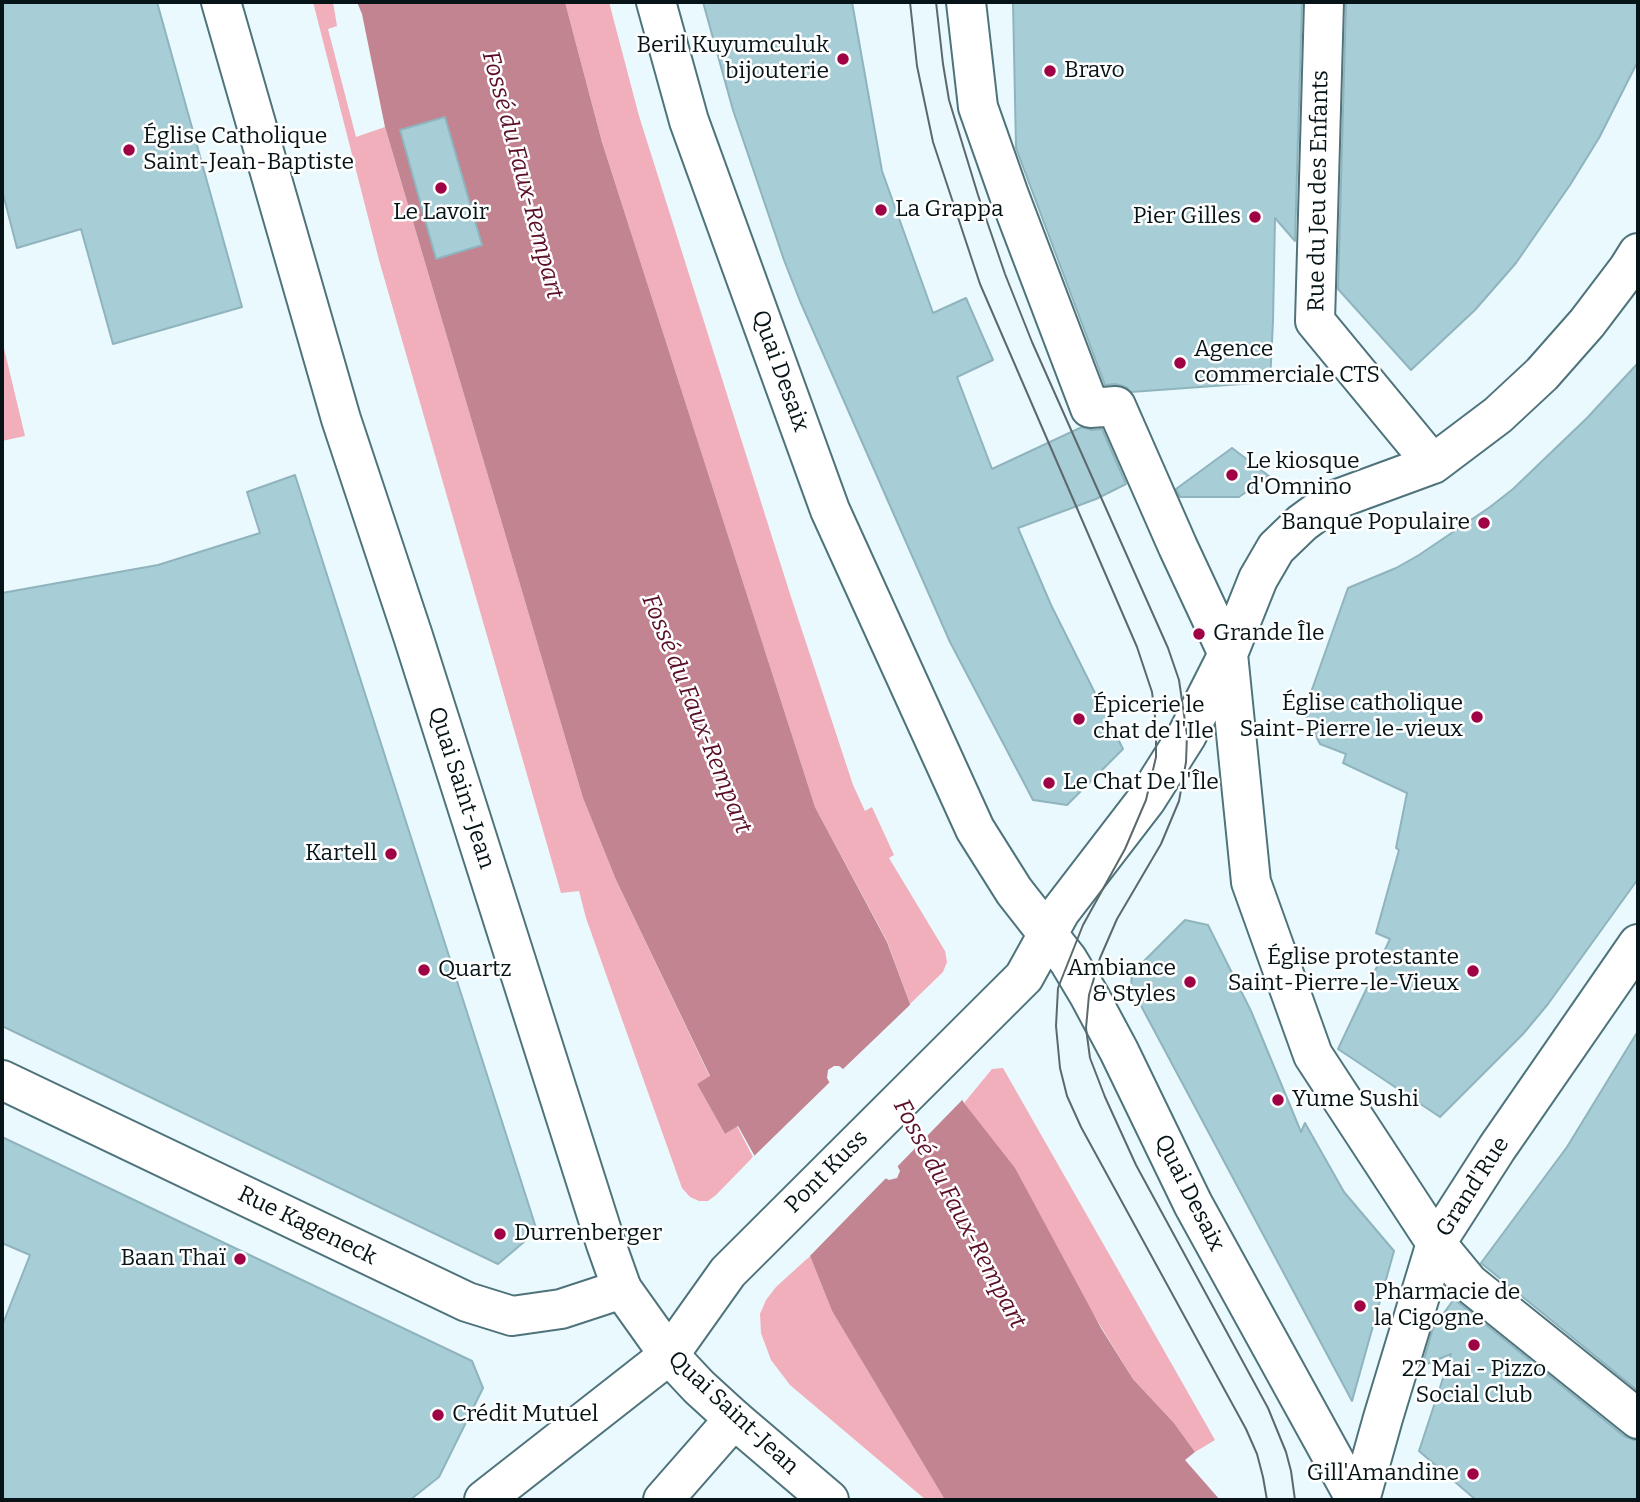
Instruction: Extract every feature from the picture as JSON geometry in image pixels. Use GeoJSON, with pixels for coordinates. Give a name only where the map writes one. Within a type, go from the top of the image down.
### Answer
{"type":"FeatureCollection","features":[{"type":"Feature","properties":{"kind":"street","name":"Quai Saint-Jean"},"geometry":{"type":"LineString","coordinates":[[221,2],[341,419],[622,1289],[669,1355],[699,1387],[829,1500]]}},
{"type":"Feature","properties":{"kind":"street","name":"Quai Desaix"},"geometry":{"type":"LineString","coordinates":[[656,2],[689,121],[830,510],[930,731],[955,756],[1000,838],[1013,891],[1068,960],[1089,995],[1193,1204],[1358,1500]]}},
{"type":"Feature","properties":{"kind":"street"},"geometry":{"type":"LineString","coordinates":[[966,2],[978,107],[1090,408],[1116,406],[1228,654],[1251,882],[1313,1055],[1436,1243],[1469,1283],[1638,1419]]}},
{"type":"Feature","properties":{"kind":"street","name":"Rue du Jeu des Enfants"},"geometry":{"type":"LineString","coordinates":[[1324,2],[1315,321],[1433,464]]}},
{"type":"Feature","properties":{"kind":"street","name":"Pont Kuss"},"geometry":{"type":"LineString","coordinates":[[485,1500],[669,1355],[728,1272],[1024,977],[1060,912],[1146,800],[1186,735],[1228,654],[1258,579],[1276,548],[1302,523],[1332,501],[1433,464],[1498,415],[1542,374],[1587,323],[1638,253]]}},
{"type":"Feature","properties":{"kind":"street","name":"Grand'Rue"},"geometry":{"type":"LineString","coordinates":[[1358,1500],[1436,1243],[1497,1148],[1638,944]]}},
{"type":"Feature","properties":{"kind":"street","name":"Rue Kageneck"},"geometry":{"type":"LineString","coordinates":[[2,1080],[467,1303],[513,1316],[561,1309],[622,1289]]}},
{"type":"Feature","properties":{"kind":"street"},"geometry":{"type":"LineString","coordinates":[[663,1500],[734,1419]]}},
{"type":"Feature","properties":{"kind":"shaded area"},"geometry":{"type":"Polygon","coordinates":[[[313,2],[333,2],[337,26],[328,29],[356,137],[385,127],[583,798],[616,880],[710,1077],[697,1084],[725,1134],[737,1126],[753,1157],[708,1201],[690,1197],[682,1188],[586,918],[579,891],[561,893],[379,260],[313,2]]]}},
{"type":"Feature","properties":{"kind":"shaded area"},"geometry":{"type":"Polygon","coordinates":[[[565,2],[609,2],[639,116],[853,785],[865,811],[872,807],[894,855],[889,858],[945,951],[947,962],[943,972],[910,1004],[887,941],[815,807],[602,142],[565,2]]]}},
{"type":"Feature","properties":{"kind":"shaded area"},"geometry":{"type":"Polygon","coordinates":[[[2,340],[25,436],[2,441],[2,340]]]}},
{"type":"Feature","properties":{"kind":"shaded area"},"geometry":{"type":"Polygon","coordinates":[[[1003,1068],[1215,1440],[1195,1452],[1174,1423],[1133,1379],[964,1103],[992,1069],[1003,1068]]]}},
{"type":"Feature","properties":{"kind":"shaded area"},"geometry":{"type":"Polygon","coordinates":[[[810,1256],[832,1311],[945,1500],[926,1500],[790,1385],[771,1360],[761,1333],[760,1314],[776,1287],[810,1256]]]}},
{"type":"Feature","properties":{"kind":"water","name":"Fossé du Faux-Rempart"},"geometry":{"type":"Polygon","coordinates":[[[357,2],[565,2],[602,142],[815,807],[887,942],[910,1004],[964,1103],[1015,1168],[1101,1328],[1133,1379],[1174,1423],[1195,1452],[1185,1460],[1220,1500],[945,1500],[832,1311],[810,1256],[738,1126],[725,1134],[697,1084],[710,1076],[616,880],[583,798],[385,127],[362,14],[357,2]],[[839,1066],[828,1070],[827,1078],[883,1177],[889,1180],[897,1178],[900,1171],[898,1167],[839,1066]]]}},
{"type":"Feature","properties":{"kind":"pier"},"geometry":{"type":"Polygon","coordinates":[[[913,1002],[965,1097],[895,1169],[840,1072],[913,1002]]]}},
{"type":"Feature","properties":{"kind":"pier"},"geometry":{"type":"Polygon","coordinates":[[[832,1080],[888,1176],[807,1259],[751,1159],[832,1080]]]}},
{"type":"Feature","properties":{"kind":"building","name":"Église Catholique Saint-Jean-Baptiste"},"geometry":{"type":"Polygon","coordinates":[[[2,2],[157,2],[242,307],[113,344],[81,229],[17,248],[2,190],[2,2]]]}},
{"type":"Feature","properties":{"kind":"building"},"geometry":{"type":"Polygon","coordinates":[[[703,2],[852,2],[882,171],[933,313],[966,298],[993,360],[957,377],[992,469],[1082,427],[1102,429],[1126,484],[1096,499],[1018,528],[1051,605],[1123,749],[1067,805],[1033,800],[950,642],[784,260],[733,110],[703,2]]]}},
{"type":"Feature","properties":{"kind":"building"},"geometry":{"type":"Polygon","coordinates":[[[1013,2],[1302,2],[1295,241],[1275,218],[1270,382],[1131,392],[1126,387],[1115,384],[1105,385],[1016,148],[1013,2]]]}},
{"type":"Feature","properties":{"kind":"building"},"geometry":{"type":"Polygon","coordinates":[[[1346,2],[1638,2],[1638,61],[1599,138],[1516,263],[1475,310],[1411,370],[1338,289],[1346,2]]]}},
{"type":"Feature","properties":{"kind":"building","name":"Le Lavoir"},"geometry":{"type":"Polygon","coordinates":[[[445,117],[482,245],[436,259],[400,130],[445,117]]]}},
{"type":"Feature","properties":{"kind":"building"},"geometry":{"type":"Polygon","coordinates":[[[1638,363],[1638,879],[1548,1004],[1523,1034],[1440,1117],[1338,1049],[1390,939],[1376,933],[1399,850],[1396,848],[1407,793],[1343,763],[1346,754],[1320,744],[1304,712],[1348,588],[1419,555],[1490,507],[1513,489],[1587,418],[1638,363]]]}},
{"type":"Feature","properties":{"kind":"building","name":"Le kiosque d'Omnino"},"geometry":{"type":"Polygon","coordinates":[[[1232,448],[1269,476],[1239,497],[1180,497],[1176,489],[1232,448]]]}},
{"type":"Feature","properties":{"kind":"building"},"geometry":{"type":"Polygon","coordinates":[[[295,475],[537,1231],[498,1264],[2,1026],[2,593],[158,565],[260,533],[247,492],[295,475]]]}},
{"type":"Feature","properties":{"kind":"building"},"geometry":{"type":"Polygon","coordinates":[[[1185,920],[1208,925],[1251,1011],[1301,1132],[1305,1123],[1344,1192],[1394,1251],[1352,1401],[1131,987],[1132,973],[1185,920]]]}},
{"type":"Feature","properties":{"kind":"building"},"geometry":{"type":"Polygon","coordinates":[[[1638,1031],[1638,1391],[1481,1263],[1567,1147],[1638,1031]]]}},
{"type":"Feature","properties":{"kind":"building"},"geometry":{"type":"Polygon","coordinates":[[[2,1137],[472,1361],[483,1388],[439,1477],[410,1500],[2,1500],[2,1326],[30,1255],[2,1243],[2,1137]]]}},
{"type":"Feature","properties":{"kind":"building"},"geometry":{"type":"Polygon","coordinates":[[[1454,1299],[1624,1436],[1638,1440],[1638,1500],[1476,1500],[1419,1451],[1451,1354],[1422,1366],[1433,1328],[1454,1299]]]}},
{"type":"Feature","properties":{"kind":"tram line"},"geometry":{"type":"LineString","coordinates":[[910,2],[917,66],[933,142],[980,284],[1137,647],[1152,692],[1156,757],[1146,800],[1125,849],[1083,925],[1058,988],[1056,1026],[1060,1068],[1067,1096],[1081,1127],[1246,1429],[1257,1454],[1267,1500]]}},
{"type":"Feature","properties":{"kind":"tram line"},"geometry":{"type":"LineString","coordinates":[[936,2],[949,100],[1005,274],[1032,342],[1168,648],[1179,680],[1187,735],[1186,762],[1179,801],[1161,844],[1117,919],[1100,958],[1089,995],[1086,1028],[1090,1058],[1136,1165],[1268,1408],[1286,1452],[1295,1500]]}},
{"type":"Feature","properties":{"kind":"place","name":"Beril Kuyumculuk bijouterie"},"geometry":{"type":"Point","coordinates":[843,59]}},
{"type":"Feature","properties":{"kind":"place","name":"Bravo"},"geometry":{"type":"Point","coordinates":[1050,71]}},
{"type":"Feature","properties":{"kind":"place","name":"Église Catholique Saint-Jean-Baptiste"},"geometry":{"type":"Point","coordinates":[129,150]}},
{"type":"Feature","properties":{"kind":"place","name":"Le Lavoir"},"geometry":{"type":"Point","coordinates":[441,188]}},
{"type":"Feature","properties":{"kind":"place","name":"La Grappa"},"geometry":{"type":"Point","coordinates":[881,210]}},
{"type":"Feature","properties":{"kind":"place","name":"Pier Gilles"},"geometry":{"type":"Point","coordinates":[1255,217]}},
{"type":"Feature","properties":{"kind":"place","name":"Agence commerciale CTS"},"geometry":{"type":"Point","coordinates":[1180,363]}},
{"type":"Feature","properties":{"kind":"place","name":"Le kiosque d'Omnino"},"geometry":{"type":"Point","coordinates":[1232,475]}},
{"type":"Feature","properties":{"kind":"place","name":"Banque Populaire"},"geometry":{"type":"Point","coordinates":[1484,523]}},
{"type":"Feature","properties":{"kind":"place","name":"Grande Île"},"geometry":{"type":"Point","coordinates":[1199,634]}},
{"type":"Feature","properties":{"kind":"place","name":"Église catholique Saint-Pierre le-vieux"},"geometry":{"type":"Point","coordinates":[1477,717]}},
{"type":"Feature","properties":{"kind":"place","name":"Épicerie le chat de l'Ile"},"geometry":{"type":"Point","coordinates":[1079,719]}},
{"type":"Feature","properties":{"kind":"place","name":"Le Chat De l'Île"},"geometry":{"type":"Point","coordinates":[1049,783]}},
{"type":"Feature","properties":{"kind":"place","name":"Kartell"},"geometry":{"type":"Point","coordinates":[391,854]}},
{"type":"Feature","properties":{"kind":"place","name":"Quartz"},"geometry":{"type":"Point","coordinates":[424,970]}},
{"type":"Feature","properties":{"kind":"place","name":"Église protestante Saint-Pierre-le-Vieux"},"geometry":{"type":"Point","coordinates":[1473,971]}},
{"type":"Feature","properties":{"kind":"place","name":"Ambiance & Styles"},"geometry":{"type":"Point","coordinates":[1190,982]}},
{"type":"Feature","properties":{"kind":"place","name":"Yume Sushi"},"geometry":{"type":"Point","coordinates":[1278,1100]}},
{"type":"Feature","properties":{"kind":"place","name":"Durrenberger"},"geometry":{"type":"Point","coordinates":[500,1234]}},
{"type":"Feature","properties":{"kind":"place","name":"Baan Thaï"},"geometry":{"type":"Point","coordinates":[240,1259]}},
{"type":"Feature","properties":{"kind":"place","name":"Pharmacie de la Cigogne"},"geometry":{"type":"Point","coordinates":[1360,1306]}},
{"type":"Feature","properties":{"kind":"place","name":"22 Mai - Pizzo Social Club"},"geometry":{"type":"Point","coordinates":[1474,1345]}},
{"type":"Feature","properties":{"kind":"place","name":"Crédit Mutuel"},"geometry":{"type":"Point","coordinates":[438,1415]}},
{"type":"Feature","properties":{"kind":"place","name":"Gill'Amandine"},"geometry":{"type":"Point","coordinates":[1473,1474]}}]}
